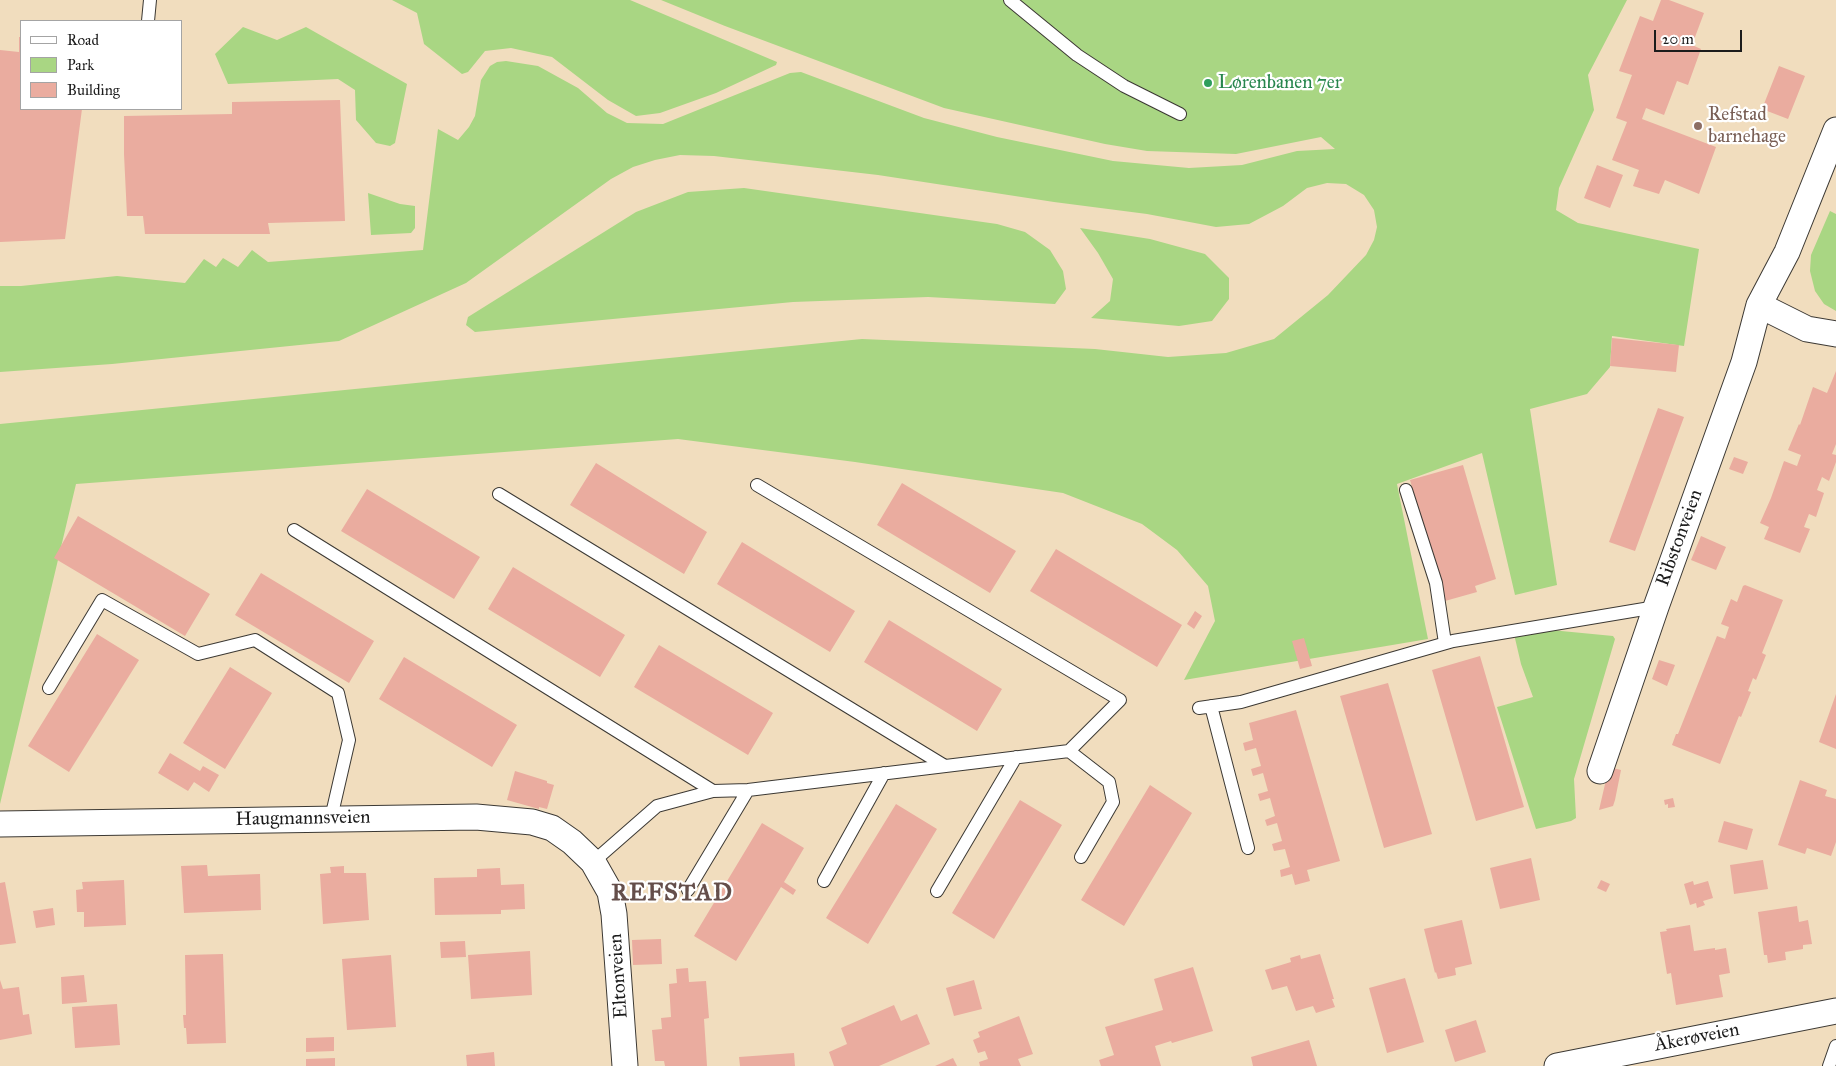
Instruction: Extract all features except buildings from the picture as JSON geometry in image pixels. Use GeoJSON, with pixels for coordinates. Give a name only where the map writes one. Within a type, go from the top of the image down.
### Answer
{"type":"FeatureCollection","features":[{"type":"Feature","properties":{"kind":"street","name":"Ribstonveien"},"geometry":{"type":"LineString","coordinates":[[1600,771],[1656,607],[1744,362],[1759,305],[1787,252],[1836,130]]}},
{"type":"Feature","properties":{"kind":"street"},"geometry":{"type":"LineString","coordinates":[[1759,305],[1807,329],[1836,334]]}},
{"type":"Feature","properties":{"kind":"street","name":"Haugmannsveien"},"geometry":{"type":"LineString","coordinates":[[0,824],[476,817],[532,822],[552,828],[572,842],[593,862]]}},
{"type":"Feature","properties":{"kind":"street","name":"Eltonveien"},"geometry":{"type":"LineString","coordinates":[[593,862],[610,892],[614,914],[625,1066]]}},
{"type":"Feature","properties":{"kind":"street","name":"Åkerøveien"},"geometry":{"type":"LineString","coordinates":[[1557,1066],[1836,1011]]}},
{"type":"Feature","properties":{"kind":"lane"},"geometry":{"type":"LineString","coordinates":[[148,20],[150,0]]}},
{"type":"Feature","properties":{"kind":"lane"},"geometry":{"type":"LineString","coordinates":[[1010,0],[1077,55],[1124,86],[1180,114]]}},
{"type":"Feature","properties":{"kind":"lane"},"geometry":{"type":"LineString","coordinates":[[593,862],[657,806],[712,791],[748,790],[1069,751],[1120,700],[757,484]]}},
{"type":"Feature","properties":{"kind":"lane"},"geometry":{"type":"LineString","coordinates":[[1406,490],[1436,583],[1444,643]]}},
{"type":"Feature","properties":{"kind":"lane"},"geometry":{"type":"LineString","coordinates":[[499,494],[945,766]]}},
{"type":"Feature","properties":{"kind":"lane"},"geometry":{"type":"LineString","coordinates":[[294,530],[712,791]]}},
{"type":"Feature","properties":{"kind":"lane"},"geometry":{"type":"LineString","coordinates":[[49,688],[102,600],[198,654],[255,640],[338,693],[349,740],[331,818]]}},
{"type":"Feature","properties":{"kind":"lane"},"geometry":{"type":"LineString","coordinates":[[1248,848],[1205,707],[1241,702],[1444,643],[1656,607]]}},
{"type":"Feature","properties":{"kind":"lane"},"geometry":{"type":"LineString","coordinates":[[1069,751],[1109,782],[1113,802],[1082,857]]}},
{"type":"Feature","properties":{"kind":"lane"},"geometry":{"type":"LineString","coordinates":[[937,891],[1016,757]]}},
{"type":"Feature","properties":{"kind":"lane"},"geometry":{"type":"LineString","coordinates":[[824,881],[884,773]]}},
{"type":"Feature","properties":{"kind":"lane"},"geometry":{"type":"LineString","coordinates":[[688,890],[748,790]]}},
{"type":"Feature","properties":{"kind":"lane"},"geometry":{"type":"LineString","coordinates":[[1829,1066],[1836,1046]]}},
{"type":"Feature","properties":{"kind":"green space"},"geometry":{"type":"Polygon","coordinates":[[[392,0],[630,0],[777,62],[776,65],[716,93],[660,113],[636,116],[608,100],[552,57],[511,48],[485,51],[468,72],[462,74],[424,44],[417,13],[392,0]]]}},
{"type":"Feature","properties":{"kind":"green space"},"geometry":{"type":"Polygon","coordinates":[[[661,0],[1627,0],[1588,75],[1594,110],[1559,188],[1556,210],[1578,223],[1699,249],[1684,346],[1612,336],[1610,367],[1587,394],[1530,409],[1557,585],[1515,595],[1482,453],[1397,484],[1428,639],[1184,680],[1215,621],[1208,586],[1177,550],[1142,524],[1063,493],[855,462],[678,439],[76,484],[0,804],[0,424],[862,339],[1095,349],[1168,357],[1226,353],[1274,339],[1328,295],[1366,255],[1374,240],[1377,227],[1374,210],[1364,195],[1346,184],[1327,183],[1307,188],[1283,206],[1249,224],[1216,227],[1147,214],[878,175],[714,156],[680,155],[633,167],[611,179],[466,283],[339,341],[112,364],[0,372],[0,286],[21,286],[117,276],[185,283],[204,259],[216,267],[223,258],[238,267],[252,250],[268,262],[423,250],[438,129],[458,140],[475,116],[481,80],[490,66],[497,62],[506,61],[538,66],[578,88],[607,113],[627,123],[663,124],[790,73],[801,72],[924,118],[997,137],[1113,161],[1189,168],[1242,165],[1297,151],[1335,149],[1321,137],[1236,154],[1147,151],[1105,144],[944,108],[661,0]]]}},
{"type":"Feature","properties":{"kind":"green space"},"geometry":{"type":"Polygon","coordinates":[[[243,27],[277,40],[306,27],[407,84],[395,143],[390,146],[376,143],[356,120],[355,90],[338,79],[228,84],[215,54],[243,27]]]}},
{"type":"Feature","properties":{"kind":"green space"},"geometry":{"type":"Polygon","coordinates":[[[744,188],[997,224],[1025,232],[1050,250],[1063,271],[1066,289],[1055,304],[928,297],[793,302],[475,332],[466,325],[468,317],[636,212],[688,192],[744,188]]]}},
{"type":"Feature","properties":{"kind":"green space"},"geometry":{"type":"Polygon","coordinates":[[[368,193],[400,204],[415,206],[415,228],[411,233],[371,235],[368,193]]]}},
{"type":"Feature","properties":{"kind":"green space"},"geometry":{"type":"Polygon","coordinates":[[[1830,211],[1836,214],[1836,311],[1824,304],[1815,291],[1810,271],[1811,255],[1830,211]]]}},
{"type":"Feature","properties":{"kind":"green space"},"geometry":{"type":"Polygon","coordinates":[[[1080,228],[1150,239],[1205,254],[1229,278],[1229,299],[1212,321],[1179,326],[1091,318],[1110,301],[1113,279],[1098,253],[1080,228]]]}},
{"type":"Feature","properties":{"kind":"green space"},"geometry":{"type":"Polygon","coordinates":[[[1551,630],[1613,636],[1615,639],[1574,779],[1576,818],[1571,821],[1536,829],[1497,707],[1533,697],[1521,664],[1514,634],[1551,630]]]}},
{"type":"Feature","properties":{"kind":"place","name":"Lørenbanen 7er"},"geometry":{"type":"Point","coordinates":[1208,83]}},
{"type":"Feature","properties":{"kind":"place","name":"Refstad barnehage"},"geometry":{"type":"Point","coordinates":[1698,126]}},
{"type":"Feature","properties":{"kind":"district","name":"REFSTAD"},"geometry":{"type":"Point","coordinates":[672,894]}}]}
